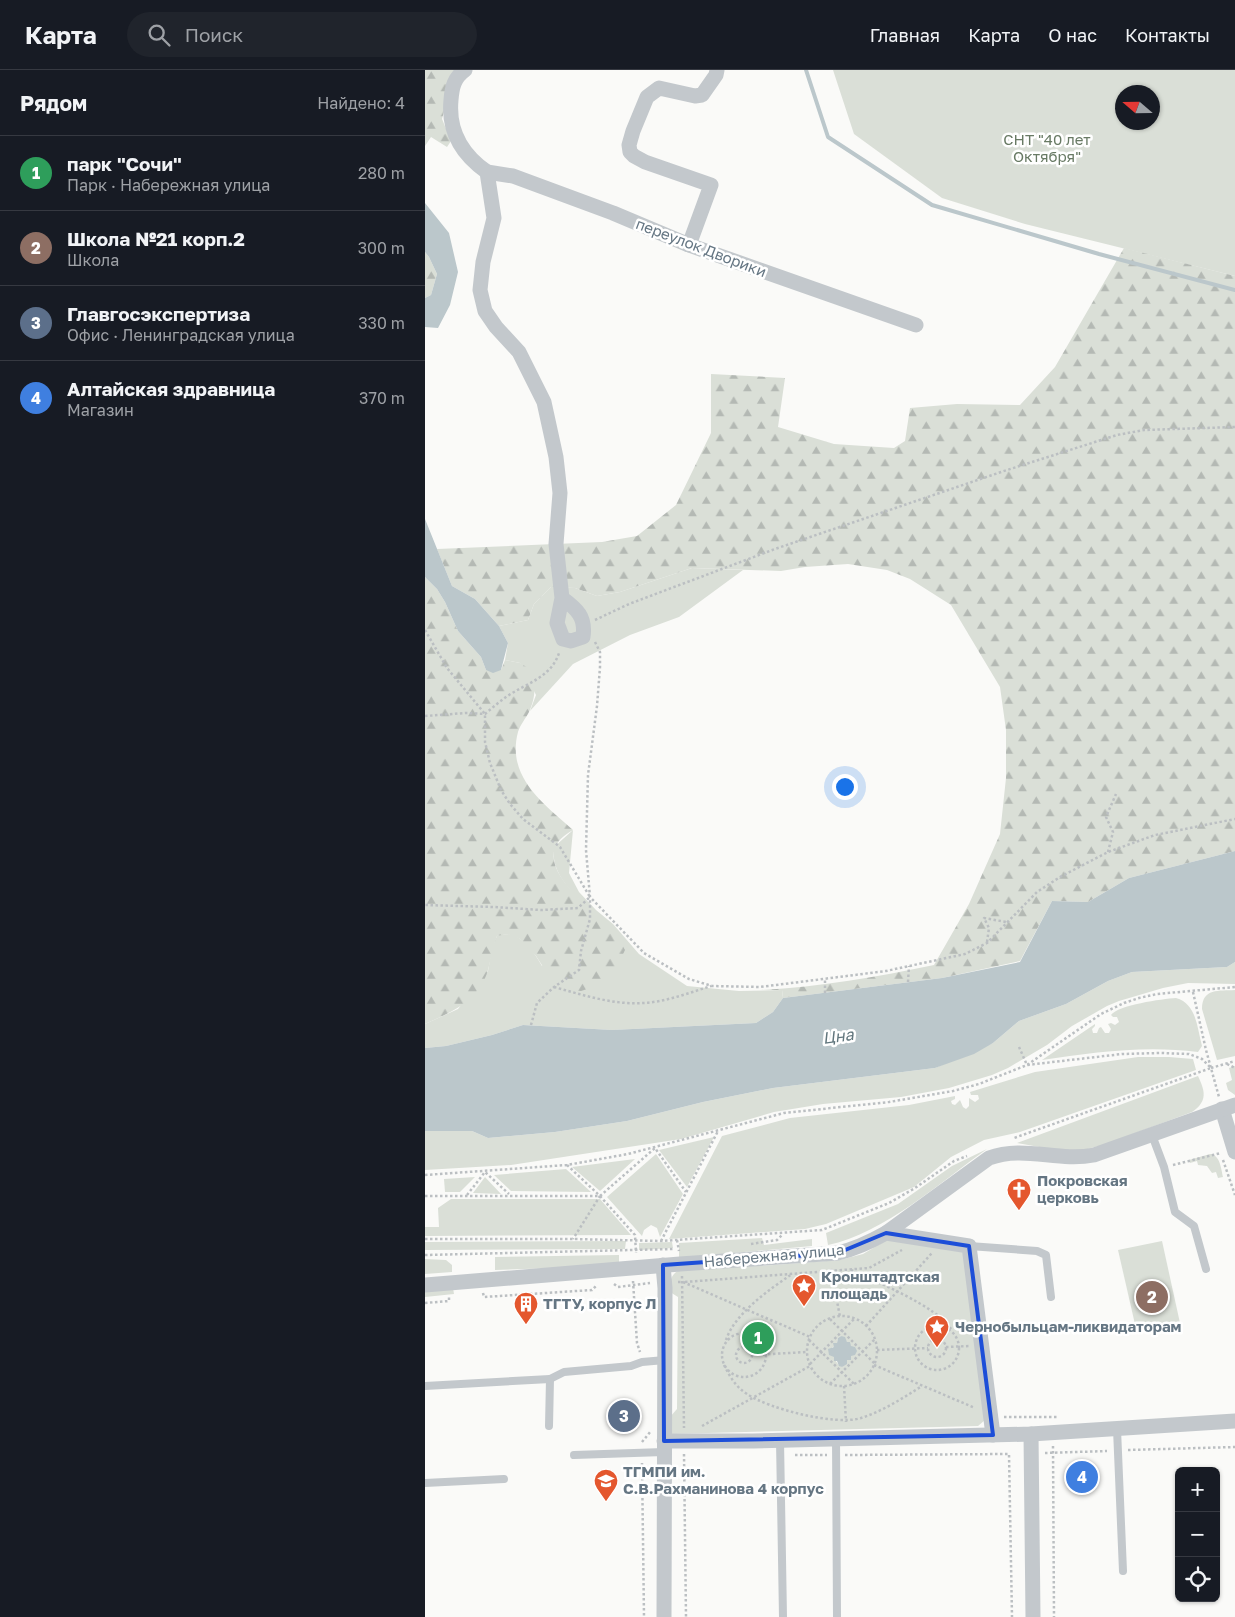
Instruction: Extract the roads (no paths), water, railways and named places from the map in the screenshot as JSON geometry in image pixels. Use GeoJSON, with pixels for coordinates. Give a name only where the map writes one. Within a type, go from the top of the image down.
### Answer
{"type":"FeatureCollection","features":[{"type":"Feature","properties":{"kind":"street"},"geometry":{"type":"LineString","coordinates":[[465,70],[457,75],[452,88],[449,114],[456,140],[475,164],[487,172],[494,218],[483,262],[480,290],[485,310],[496,326],[519,352],[544,402],[556,457],[560,493],[555,544],[562,598],[557,623],[563,639],[571,641],[583,637],[585,625],[580,614],[562,598]]}},
{"type":"Feature","properties":{"kind":"street"},"geometry":{"type":"LineString","coordinates":[[689,245],[711,185],[645,162],[630,152],[629,145],[647,97],[659,88],[695,96],[703,94],[716,73]]}},
{"type":"Feature","properties":{"kind":"street","name":"переулок Дворики"},"geometry":{"type":"LineString","coordinates":[[487,172],[513,176],[613,213],[689,245],[916,325]]}},
{"type":"Feature","properties":{"kind":"street"},"geometry":{"type":"LineString","coordinates":[[1229,1107],[1235,1152]]}},
{"type":"Feature","properties":{"kind":"street","name":"Набережная улица"},"geometry":{"type":"LineString","coordinates":[[425,1285],[663,1265],[679,1256],[828,1254],[853,1250],[886,1233],[989,1158],[1002,1153],[1014,1152],[1062,1158],[1094,1156],[1229,1107]]}},
{"type":"Feature","properties":{"kind":"street"},"geometry":{"type":"LineString","coordinates":[[886,1233],[969,1246],[993,1435]]}},
{"type":"Feature","properties":{"kind":"street"},"geometry":{"type":"LineString","coordinates":[[663,1265],[665,1282],[664,1617]]}},
{"type":"Feature","properties":{"kind":"street"},"geometry":{"type":"LineString","coordinates":[[664,1447],[687,1435],[780,1440],[993,1435],[1235,1421]]}},
{"type":"Feature","properties":{"kind":"street"},"geometry":{"type":"LineString","coordinates":[[1031,1434],[1033,1617]]}},
{"type":"Feature","properties":{"kind":"lane"},"geometry":{"type":"LineString","coordinates":[[1152,1135],[1164,1167],[1175,1212],[1194,1226],[1206,1269]]}},
{"type":"Feature","properties":{"kind":"lane"},"geometry":{"type":"LineString","coordinates":[[969,1246],[1037,1251],[1045,1256],[1051,1297]]}},
{"type":"Feature","properties":{"kind":"lane"},"geometry":{"type":"LineString","coordinates":[[425,1386],[550,1379],[563,1372],[631,1366],[642,1362],[665,1360]]}},
{"type":"Feature","properties":{"kind":"lane"},"geometry":{"type":"LineString","coordinates":[[549,1426],[550,1379]]}},
{"type":"Feature","properties":{"kind":"lane"},"geometry":{"type":"LineString","coordinates":[[1117,1429],[1123,1571]]}},
{"type":"Feature","properties":{"kind":"lane"},"geometry":{"type":"LineString","coordinates":[[837,1617],[836,1455],[841,1438]]}},
{"type":"Feature","properties":{"kind":"lane"},"geometry":{"type":"LineString","coordinates":[[780,1440],[783,1617]]}},
{"type":"Feature","properties":{"kind":"lane"},"geometry":{"type":"LineString","coordinates":[[574,1455],[664,1447]]}},
{"type":"Feature","properties":{"kind":"lane"},"geometry":{"type":"LineString","coordinates":[[425,1483],[504,1479]]}},
{"type":"Feature","properties":{"kind":"water"},"geometry":{"type":"Polygon","coordinates":[[[425,203],[449,233],[458,272],[450,305],[438,328],[425,327],[425,298],[431,295],[437,274],[425,252],[425,203]]]}},
{"type":"Feature","properties":{"kind":"water"},"geometry":{"type":"Polygon","coordinates":[[[425,519],[452,586],[475,599],[499,626],[508,643],[501,670],[493,673],[486,670],[481,657],[458,631],[437,589],[425,577],[425,519]]]}},
{"type":"Feature","properties":{"kind":"water","name":"Цна"},"geometry":{"type":"Polygon","coordinates":[[[1235,851],[1235,962],[1227,967],[1132,972],[1108,981],[1066,1004],[1019,1021],[993,1043],[974,1054],[935,1068],[773,1088],[703,1102],[627,1121],[555,1132],[488,1138],[472,1131],[425,1131],[425,1048],[446,1046],[523,1025],[612,1030],[756,1023],[773,1012],[783,998],[942,978],[1020,962],[1052,901],[1088,902],[1129,878],[1235,851]]]}},
{"type":"Feature","properties":{"kind":"water"},"geometry":{"type":"Polygon","coordinates":[[[841,1336],[845,1337],[847,1342],[850,1342],[851,1346],[855,1347],[857,1351],[855,1355],[851,1356],[851,1360],[847,1360],[847,1364],[842,1367],[839,1366],[837,1361],[834,1361],[834,1357],[829,1355],[828,1349],[834,1347],[833,1343],[837,1343],[838,1338],[841,1336]]]}},
{"type":"Feature","properties":{"kind":"waterway"},"geometry":{"type":"LineString","coordinates":[[806,70],[828,137],[932,205],[1099,254],[1235,290]]}},
{"type":"Feature","properties":{"kind":"place","name":"Покровская церковь"},"geometry":{"type":"Point","coordinates":[1019,1211]}},
{"type":"Feature","properties":{"kind":"place","name":"Школа №21 корп.2"},"geometry":{"type":"Point","coordinates":[1152,1297]}},
{"type":"Feature","properties":{"kind":"place","name":"Кронштадтская площадь"},"geometry":{"type":"Point","coordinates":[804,1307]}},
{"type":"Feature","properties":{"kind":"place","name":"ТГТУ, корпус Л"},"geometry":{"type":"Point","coordinates":[526,1325]}},
{"type":"Feature","properties":{"kind":"place","name":"парк \"Сочи\""},"geometry":{"type":"Point","coordinates":[758,1338]}},
{"type":"Feature","properties":{"kind":"place","name":"Чернобыльцам-ликвидаторам"},"geometry":{"type":"Point","coordinates":[937,1348]}},
{"type":"Feature","properties":{"kind":"place","name":"Главгосэкспертиза"},"geometry":{"type":"Point","coordinates":[624,1416]}},
{"type":"Feature","properties":{"kind":"place","name":"Алтайская здравница"},"geometry":{"type":"Point","coordinates":[1082,1477]}},
{"type":"Feature","properties":{"kind":"place","name":"ТГМПИ им. С.В.Рахманинова 4 корпус"},"geometry":{"type":"Point","coordinates":[606,1502]}},
{"type":"Feature","properties":{"kind":"park label","name":"СНТ \"40 лет Октября\""},"geometry":{"type":"Point","coordinates":[1047,148]}}]}
